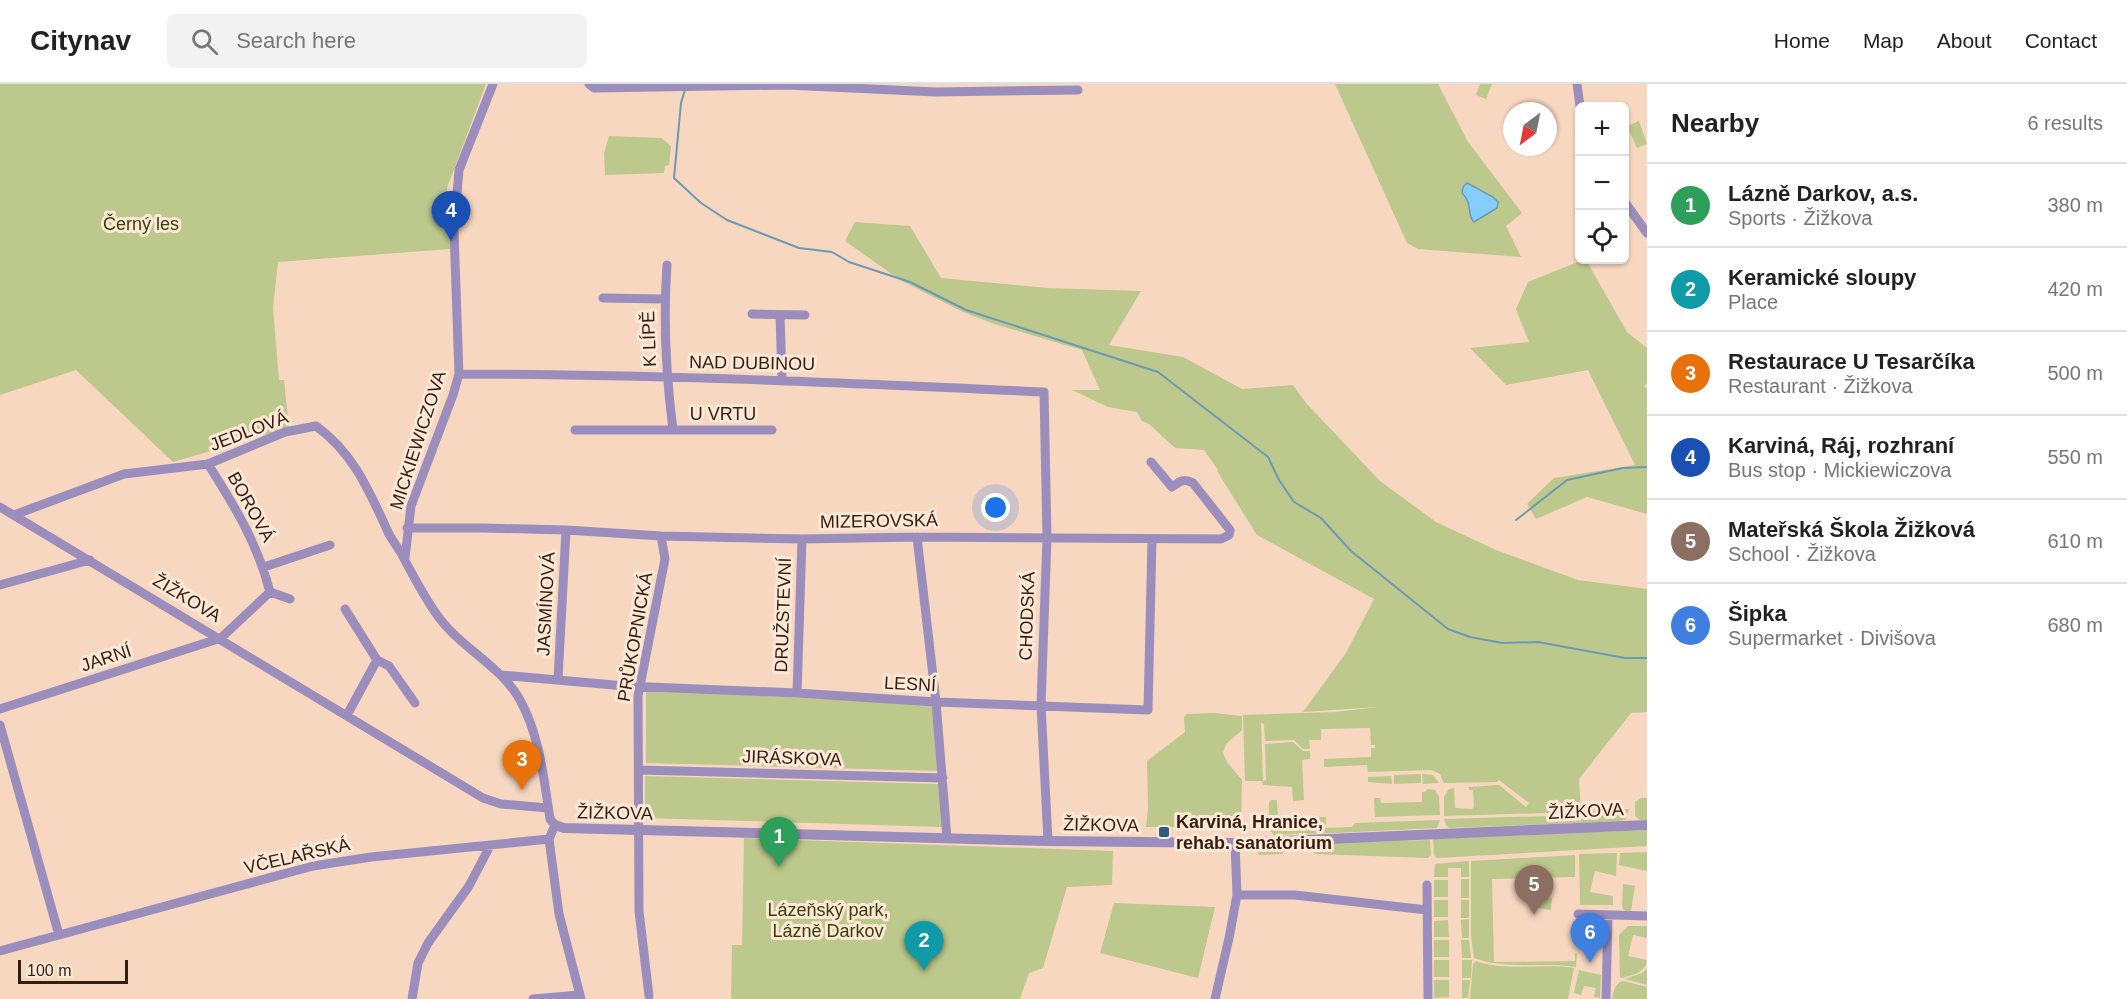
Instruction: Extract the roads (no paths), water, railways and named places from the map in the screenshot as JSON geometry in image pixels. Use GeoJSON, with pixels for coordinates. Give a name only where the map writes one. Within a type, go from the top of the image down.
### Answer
{"type":"FeatureCollection","features":[{"type":"Feature","properties":{"kind":"street","name":"MICKIEWICZOVA"},"geometry":{"type":"LineString","coordinates":[[405,561],[411,506],[459,374],[454,231],[457,179],[493,84]]}},
{"type":"Feature","properties":{"kind":"street"},"geometry":{"type":"LineString","coordinates":[[589,84],[594,88],[787,85],[936,92],[1078,90]]}},
{"type":"Feature","properties":{"kind":"street"},"geometry":{"type":"LineString","coordinates":[[1577,84],[1579,102]]}},
{"type":"Feature","properties":{"kind":"street"},"geometry":{"type":"LineString","coordinates":[[1629,208],[1647,233]]}},
{"type":"Feature","properties":{"kind":"street","name":"K LÍPĚ"},"geometry":{"type":"LineString","coordinates":[[667,265],[664,299],[667,378]]}},
{"type":"Feature","properties":{"kind":"street","name":"K LÍPĚ"},"geometry":{"type":"LineString","coordinates":[[603,298],[664,299]]}},
{"type":"Feature","properties":{"kind":"street"},"geometry":{"type":"LineString","coordinates":[[753,314],[805,315]]}},
{"type":"Feature","properties":{"kind":"street"},"geometry":{"type":"LineString","coordinates":[[780,315],[782,380]]}},
{"type":"Feature","properties":{"kind":"street","name":"NAD DUBINOU"},"geometry":{"type":"LineString","coordinates":[[459,374],[563,374],[782,380],[1044,392]]}},
{"type":"Feature","properties":{"kind":"street","name":"U VRTU"},"geometry":{"type":"LineString","coordinates":[[667,378],[673,430]]}},
{"type":"Feature","properties":{"kind":"street","name":"CHODSKÁ"},"geometry":{"type":"LineString","coordinates":[[1044,392],[1047,538],[1041,705],[1048,841]]}},
{"type":"Feature","properties":{"kind":"street","name":"JEDLOVÁ"},"geometry":{"type":"LineString","coordinates":[[14,515],[124,474],[208,464],[285,432],[316,426],[351,459],[368,486],[399,550]]}},
{"type":"Feature","properties":{"kind":"street","name":"U VRTU"},"geometry":{"type":"LineString","coordinates":[[575,430],[772,430]]}},
{"type":"Feature","properties":{"kind":"street","name":"MIZEROVSKÁ"},"geometry":{"type":"LineString","coordinates":[[407,528],[566,530],[661,536],[802,539],[917,537],[1152,540],[1221,539],[1229,535],[1230,530],[1193,483],[1187,480],[1180,481],[1172,487],[1151,462]]}},
{"type":"Feature","properties":{"kind":"street","name":"BOROVÁ"},"geometry":{"type":"LineString","coordinates":[[208,464],[245,523],[264,567],[270,592]]}},
{"type":"Feature","properties":{"kind":"street","name":"ŽIŽKOVA"},"geometry":{"type":"LineString","coordinates":[[0,507],[221,638],[483,798],[501,804],[549,808]]}},
{"type":"Feature","properties":{"kind":"street","name":"JASMÍNOVÁ"},"geometry":{"type":"LineString","coordinates":[[558,679],[566,530]]}},
{"type":"Feature","properties":{"kind":"street","name":"PRŮKOPNICKÁ"},"geometry":{"type":"LineString","coordinates":[[650,996],[639,911],[639,686],[665,559],[661,536]]}},
{"type":"Feature","properties":{"kind":"street"},"geometry":{"type":"LineString","coordinates":[[917,537],[936,702],[947,838]]}},
{"type":"Feature","properties":{"kind":"street","name":"DRUŽSTEVNÍ"},"geometry":{"type":"LineString","coordinates":[[797,693],[802,539]]}},
{"type":"Feature","properties":{"kind":"street","name":"LESNÍ"},"geometry":{"type":"LineString","coordinates":[[501,675],[639,686],[936,702],[1148,710],[1152,540]]}},
{"type":"Feature","properties":{"kind":"street","name":"BOROVÁ"},"geometry":{"type":"LineString","coordinates":[[264,567],[330,545]]}},
{"type":"Feature","properties":{"kind":"street","name":"MICKIEWICZOVA"},"geometry":{"type":"LineString","coordinates":[[399,550],[417,586],[437,615],[453,634],[501,675],[520,700],[533,729],[550,819],[555,825]]}},
{"type":"Feature","properties":{"kind":"street"},"geometry":{"type":"LineString","coordinates":[[0,585],[90,560]]}},
{"type":"Feature","properties":{"kind":"street"},"geometry":{"type":"LineString","coordinates":[[221,638],[270,592],[290,599]]}},
{"type":"Feature","properties":{"kind":"street"},"geometry":{"type":"LineString","coordinates":[[345,609],[377,660],[389,666],[416,703]]}},
{"type":"Feature","properties":{"kind":"street","name":"JARNÍ"},"geometry":{"type":"LineString","coordinates":[[0,709],[221,638]]}},
{"type":"Feature","properties":{"kind":"street"},"geometry":{"type":"LineString","coordinates":[[348,715],[377,660]]}},
{"type":"Feature","properties":{"kind":"street"},"geometry":{"type":"LineString","coordinates":[[0,725],[58,935]]}},
{"type":"Feature","properties":{"kind":"street","name":"JIRÁSKOVA"},"geometry":{"type":"LineString","coordinates":[[639,770],[943,778]]}},
{"type":"Feature","properties":{"kind":"street"},"geometry":{"type":"LineString","coordinates":[[532,999],[580,997],[559,914],[549,839],[555,825]]}},
{"type":"Feature","properties":{"kind":"street","name":"ŽIŽKOVA"},"geometry":{"type":"LineString","coordinates":[[555,825],[564,828],[1048,841],[1235,843],[1647,825]]}},
{"type":"Feature","properties":{"kind":"street","name":"VČELAŘSKÁ"},"geometry":{"type":"LineString","coordinates":[[0,951],[312,866],[371,857],[549,839]]}},
{"type":"Feature","properties":{"kind":"street"},"geometry":{"type":"LineString","coordinates":[[1215,999],[1237,895],[1235,843]]}},
{"type":"Feature","properties":{"kind":"street"},"geometry":{"type":"LineString","coordinates":[[412,999],[418,963],[428,943],[469,886],[490,846]]}},
{"type":"Feature","properties":{"kind":"street"},"geometry":{"type":"LineString","coordinates":[[1427,885],[1428,999]]}},
{"type":"Feature","properties":{"kind":"street"},"geometry":{"type":"LineString","coordinates":[[1237,895],[1295,895],[1427,910]]}},
{"type":"Feature","properties":{"kind":"street"},"geometry":{"type":"LineString","coordinates":[[1578,914],[1647,916]]}},
{"type":"Feature","properties":{"kind":"street"},"geometry":{"type":"LineString","coordinates":[[1606,999],[1608,915]]}},
{"type":"Feature","properties":{"kind":"water"},"geometry":{"type":"Polygon","coordinates":[[[1467,183],[1498,202],[1497,208],[1474,222],[1470,216],[1466,197],[1462,193],[1467,183]]]}},
{"type":"Feature","properties":{"kind":"waterway"},"geometry":{"type":"LineString","coordinates":[[685,90],[681,103],[674,178],[701,203],[727,220],[799,248],[832,252],[849,262],[910,282],[966,310],[1158,372],[1268,457],[1279,480],[1294,502],[1321,518],[1351,551],[1448,629],[1470,637],[1502,643],[1538,642],[1625,658],[1647,658]]}},
{"type":"Feature","properties":{"kind":"waterway"},"geometry":{"type":"LineString","coordinates":[[1516,520],[1567,480],[1623,468],[1647,467]]}},
{"type":"Feature","properties":{"kind":"place","name":"Karviná, Ráj, rozhraní"},"geometry":{"type":"Point","coordinates":[451,241]}},
{"type":"Feature","properties":{"kind":"place","name":"Restaurace U Tesarčíka"},"geometry":{"type":"Point","coordinates":[522,790]}},
{"type":"Feature","properties":{"kind":"place","name":"Karviná, Hranice, rehab. sanatorium"},"geometry":{"type":"Point","coordinates":[1164,832]}},
{"type":"Feature","properties":{"kind":"place","name":"Lázně Darkov, a.s."},"geometry":{"type":"Point","coordinates":[779,867]}},
{"type":"Feature","properties":{"kind":"place","name":"Mateřská Škola Žižková"},"geometry":{"type":"Point","coordinates":[1534,915]}},
{"type":"Feature","properties":{"kind":"place","name":"Šipka"},"geometry":{"type":"Point","coordinates":[1590,963]}},
{"type":"Feature","properties":{"kind":"place","name":"Keramické sloupy"},"geometry":{"type":"Point","coordinates":[924,971]}},
{"type":"Feature","properties":{"kind":"park label","name":"Černý les"},"geometry":{"type":"Point","coordinates":[141,224]}},
{"type":"Feature","properties":{"kind":"park label","name":"Lázeňský park, Lázně Darkov"},"geometry":{"type":"Point","coordinates":[828,920]}}]}
